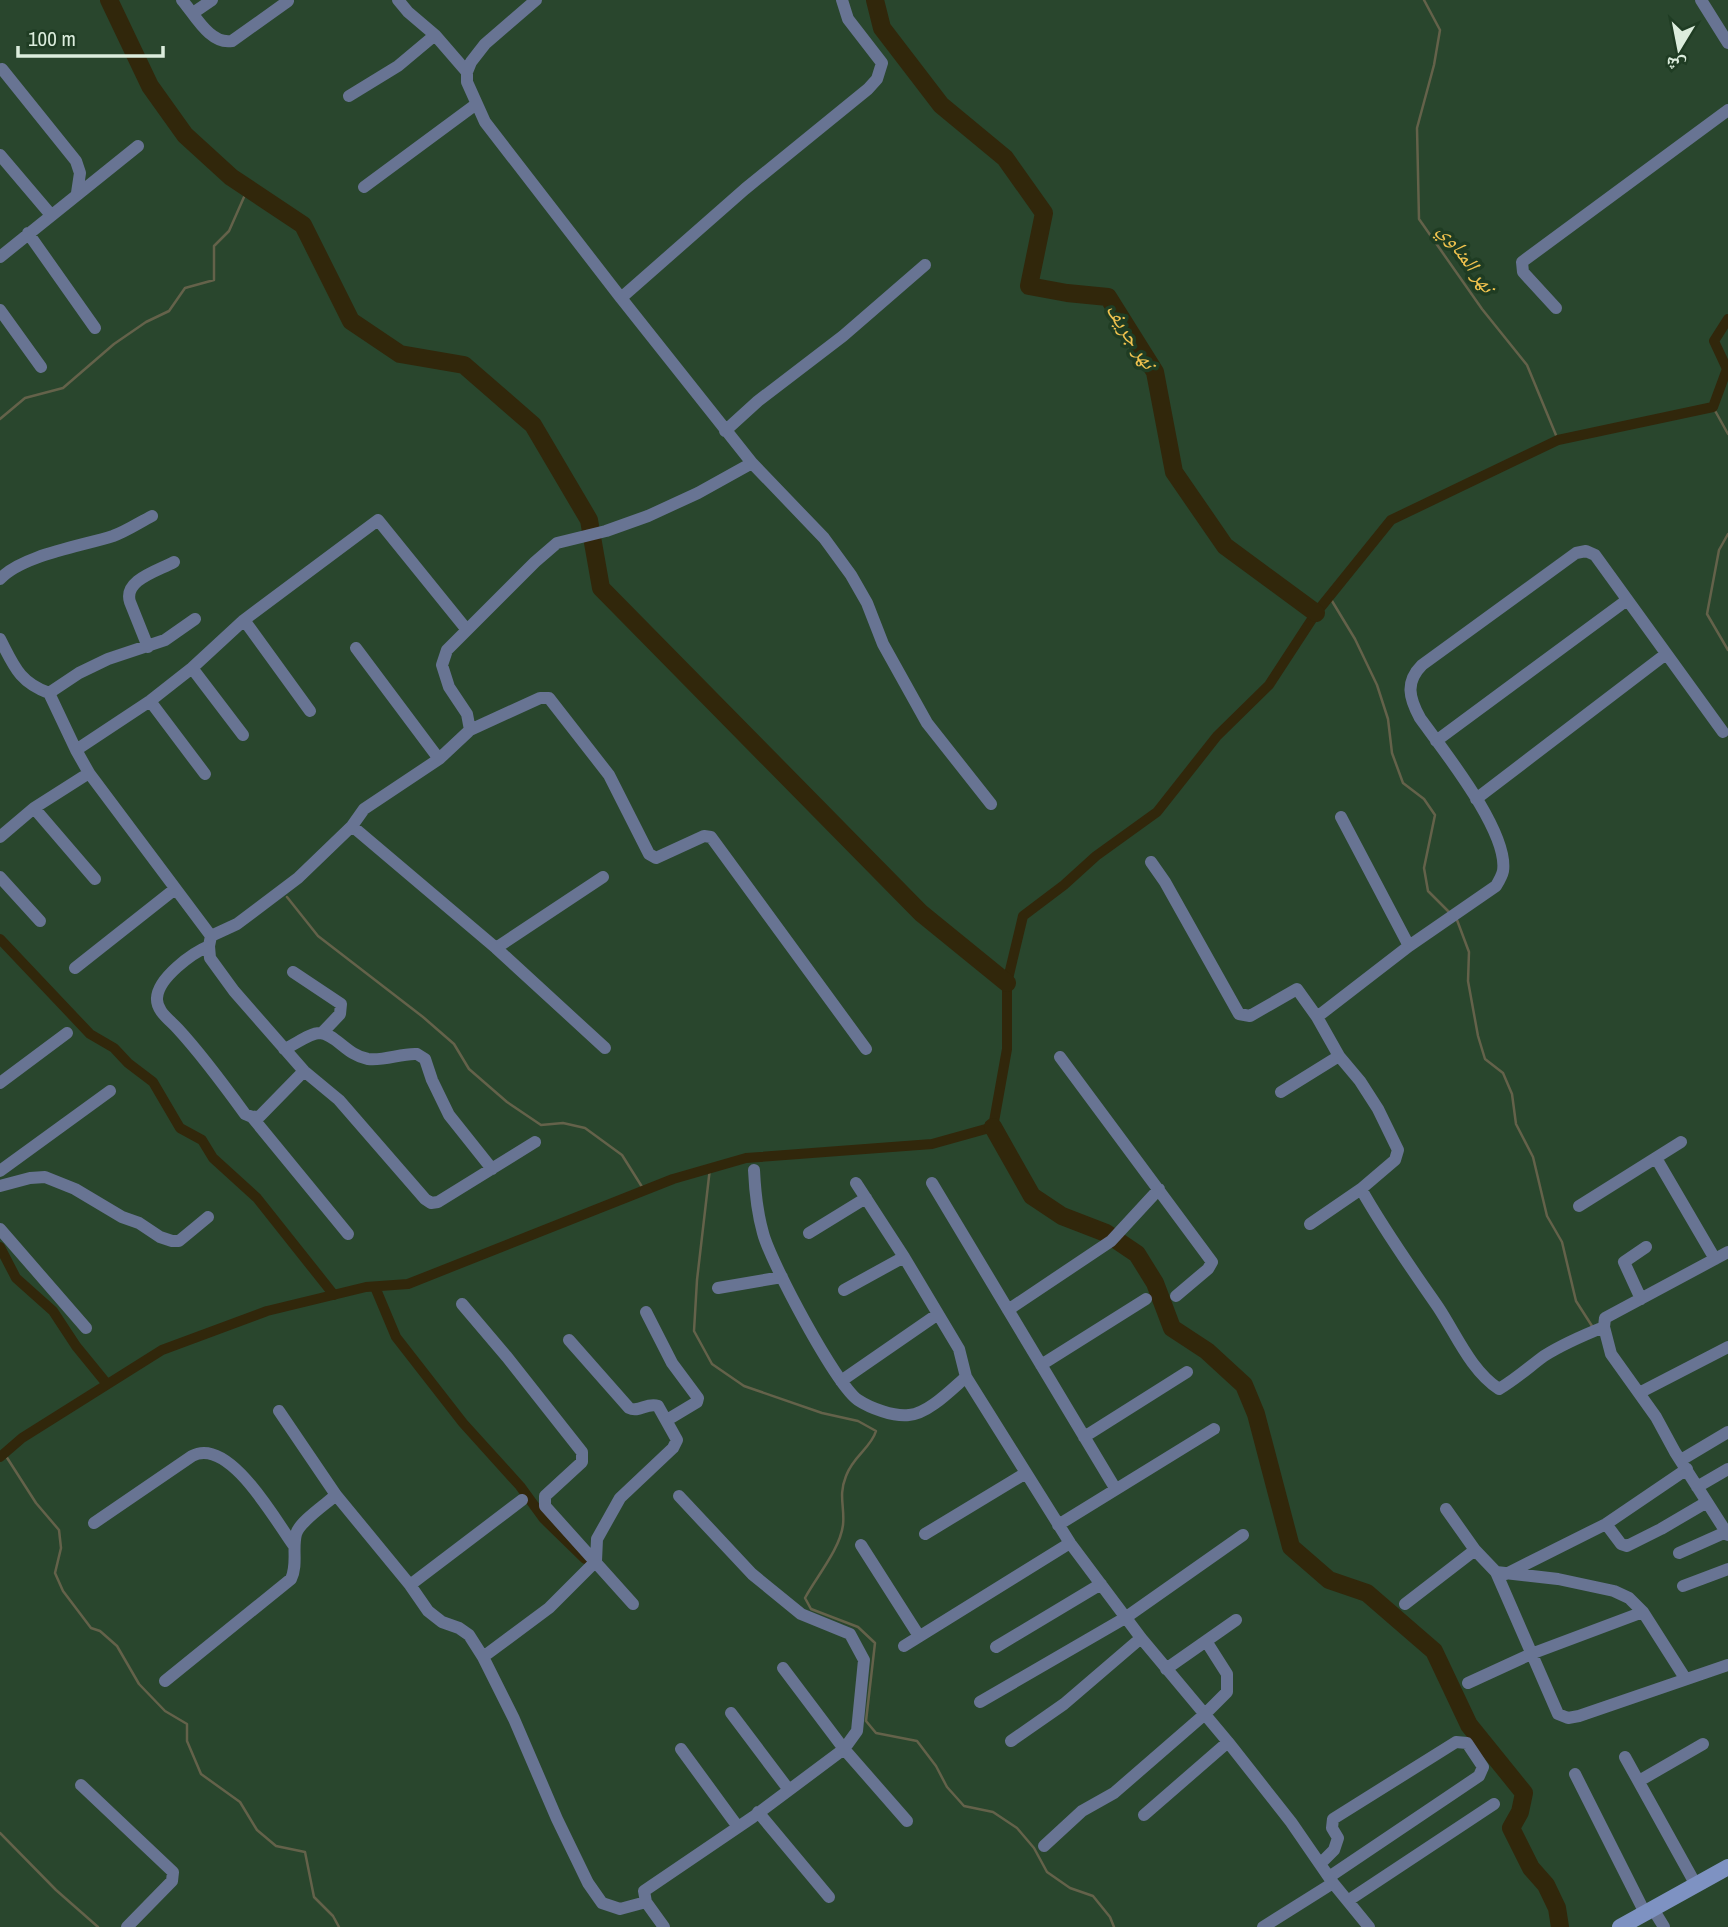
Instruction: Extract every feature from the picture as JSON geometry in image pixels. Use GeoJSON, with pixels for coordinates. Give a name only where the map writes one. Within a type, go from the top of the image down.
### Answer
{"type":"FeatureCollection","features":[{"type":"Feature","properties":{"kind":"main road"},"geometry":{"type":"LineString","coordinates":[[1620,1927],[1728,1867]]}},
{"type":"Feature","properties":{"kind":"street"},"geometry":{"type":"LineString","coordinates":[[183,0],[214,38],[224,42],[232,41],[288,1]]}},
{"type":"Feature","properties":{"kind":"street"},"geometry":{"type":"LineString","coordinates":[[193,13],[212,0]]}},
{"type":"Feature","properties":{"kind":"street"},"geometry":{"type":"LineString","coordinates":[[398,0],[435,35],[467,72]]}},
{"type":"Feature","properties":{"kind":"street"},"geometry":{"type":"LineString","coordinates":[[536,0],[485,44],[471,62],[467,82],[485,122],[725,431],[824,538],[851,575],[867,603],[883,644],[928,723],[991,804]]}},
{"type":"Feature","properties":{"kind":"street"},"geometry":{"type":"LineString","coordinates":[[621,298],[745,189],[877,79],[882,63],[848,19],[842,0]]}},
{"type":"Feature","properties":{"kind":"street"},"geometry":{"type":"LineString","coordinates":[[1701,0],[1728,43]]}},
{"type":"Feature","properties":{"kind":"street"},"geometry":{"type":"LineString","coordinates":[[349,96],[398,66],[435,35]]}},
{"type":"Feature","properties":{"kind":"street"},"geometry":{"type":"LineString","coordinates":[[2,69],[76,161],[80,173],[77,193]]}},
{"type":"Feature","properties":{"kind":"street"},"geometry":{"type":"LineString","coordinates":[[364,187],[475,104]]}},
{"type":"Feature","properties":{"kind":"street"},"geometry":{"type":"LineString","coordinates":[[1556,308],[1523,272],[1522,262],[1728,110]]}},
{"type":"Feature","properties":{"kind":"street"},"geometry":{"type":"LineString","coordinates":[[2,252],[138,146]]}},
{"type":"Feature","properties":{"kind":"street"},"geometry":{"type":"LineString","coordinates":[[0,155],[51,215]]}},
{"type":"Feature","properties":{"kind":"street"},"geometry":{"type":"LineString","coordinates":[[28,233],[95,328]]}},
{"type":"Feature","properties":{"kind":"street"},"geometry":{"type":"LineString","coordinates":[[725,431],[758,401],[843,336],[925,265]]}},
{"type":"Feature","properties":{"kind":"street"},"geometry":{"type":"LineString","coordinates":[[0,310],[41,367]]}},
{"type":"Feature","properties":{"kind":"street"},"geometry":{"type":"LineString","coordinates":[[470,730],[467,714],[449,687],[442,665],[447,650],[535,562],[558,542],[606,531],[648,516],[698,493],[752,463]]}},
{"type":"Feature","properties":{"kind":"street"},"geometry":{"type":"LineString","coordinates":[[0,579],[39,557],[117,534],[152,516]]}},
{"type":"Feature","properties":{"kind":"street"},"geometry":{"type":"LineString","coordinates":[[76,750],[150,701],[192,668],[244,620],[378,520],[467,630]]}},
{"type":"Feature","properties":{"kind":"street"},"geometry":{"type":"LineString","coordinates":[[1317,1017],[1409,946],[1496,886],[1503,870],[1502,852],[1487,816],[1410,701],[1409,685],[1422,665],[1576,553],[1586,551],[1595,555],[1723,732]]}},
{"type":"Feature","properties":{"kind":"street"},"geometry":{"type":"LineString","coordinates":[[148,647],[130,601],[129,588],[174,562]]}},
{"type":"Feature","properties":{"kind":"street"},"geometry":{"type":"LineString","coordinates":[[1436,741],[1627,600]]}},
{"type":"Feature","properties":{"kind":"street"},"geometry":{"type":"LineString","coordinates":[[50,694],[79,673],[108,659],[165,640],[195,619]]}},
{"type":"Feature","properties":{"kind":"street"},"geometry":{"type":"LineString","coordinates":[[244,620],[310,711]]}},
{"type":"Feature","properties":{"kind":"street"},"geometry":{"type":"LineString","coordinates":[[0,639],[16,668],[32,687],[50,694],[89,773],[175,888],[210,941],[210,958],[215,965],[284,1049],[304,1071],[339,1100],[425,1199],[431,1203],[438,1202],[535,1142]]}},
{"type":"Feature","properties":{"kind":"street"},"geometry":{"type":"LineString","coordinates":[[356,648],[439,759]]}},
{"type":"Feature","properties":{"kind":"street"},"geometry":{"type":"LineString","coordinates":[[1476,799],[1666,654]]}},
{"type":"Feature","properties":{"kind":"street"},"geometry":{"type":"LineString","coordinates":[[192,668],[243,735]]}},
{"type":"Feature","properties":{"kind":"street"},"geometry":{"type":"LineString","coordinates":[[348,1234],[251,1117],[245,1114],[186,1037],[159,1010],[156,998],[163,984],[195,951],[237,924],[298,878],[352,826],[363,809],[439,759],[470,730],[540,698],[550,698],[609,775],[649,854],[656,858],[704,835],[711,837],[866,1049]]}},
{"type":"Feature","properties":{"kind":"street"},"geometry":{"type":"LineString","coordinates":[[150,701],[205,774]]}},
{"type":"Feature","properties":{"kind":"street"},"geometry":{"type":"LineString","coordinates":[[0,836],[34,808],[89,773]]}},
{"type":"Feature","properties":{"kind":"street"},"geometry":{"type":"LineString","coordinates":[[34,808],[95,880]]}},
{"type":"Feature","properties":{"kind":"street"},"geometry":{"type":"LineString","coordinates":[[1341,817],[1409,946]]}},
{"type":"Feature","properties":{"kind":"street"},"geometry":{"type":"LineString","coordinates":[[352,826],[496,948],[605,1048]]}},
{"type":"Feature","properties":{"kind":"street"},"geometry":{"type":"LineString","coordinates":[[1151,862],[1239,1014],[1250,1016],[1297,989],[1339,1056],[1378,1109],[1398,1150],[1395,1160],[1361,1189],[1310,1224]]}},
{"type":"Feature","properties":{"kind":"street"},"geometry":{"type":"LineString","coordinates":[[0,877],[40,922]]}},
{"type":"Feature","properties":{"kind":"street"},"geometry":{"type":"LineString","coordinates":[[496,948],[603,877]]}},
{"type":"Feature","properties":{"kind":"street"},"geometry":{"type":"LineString","coordinates":[[75,968],[175,888]]}},
{"type":"Feature","properties":{"kind":"street"},"geometry":{"type":"LineString","coordinates":[[293,972],[341,1004],[340,1014],[322,1033]]}},
{"type":"Feature","properties":{"kind":"street"},"geometry":{"type":"LineString","coordinates":[[284,1049],[316,1033],[322,1033],[336,1039],[348,1052],[363,1058],[377,1060],[417,1054],[425,1059],[449,1115],[492,1169]]}},
{"type":"Feature","properties":{"kind":"street"},"geometry":{"type":"LineString","coordinates":[[0,1083],[67,1034]]}},
{"type":"Feature","properties":{"kind":"street"},"geometry":{"type":"LineString","coordinates":[[1281,1092],[1339,1056]]}},
{"type":"Feature","properties":{"kind":"street"},"geometry":{"type":"LineString","coordinates":[[1060,1057],[1212,1262],[1208,1269],[1176,1296]]}},
{"type":"Feature","properties":{"kind":"street"},"geometry":{"type":"LineString","coordinates":[[251,1117],[260,1116],[304,1071]]}},
{"type":"Feature","properties":{"kind":"street"},"geometry":{"type":"LineString","coordinates":[[0,1171],[110,1091]]}},
{"type":"Feature","properties":{"kind":"street"},"geometry":{"type":"LineString","coordinates":[[1579,1206],[1681,1142]]}},
{"type":"Feature","properties":{"kind":"street"},"geometry":{"type":"LineString","coordinates":[[1656,1158],[1714,1259]]}},
{"type":"Feature","properties":{"kind":"street"},"geometry":{"type":"LineString","coordinates":[[754,1170],[756,1202],[763,1236],[782,1277],[841,1381],[857,1399],[881,1410],[909,1416],[936,1403],[965,1377]]}},
{"type":"Feature","properties":{"kind":"street"},"geometry":{"type":"LineString","coordinates":[[0,1187],[30,1178],[45,1177],[75,1189],[122,1217],[172,1241],[179,1241],[208,1217]]}},
{"type":"Feature","properties":{"kind":"street"},"geometry":{"type":"LineString","coordinates":[[856,1183],[959,1349],[965,1377],[1070,1543],[1141,1639],[1291,1822],[1331,1880],[1369,1927]]}},
{"type":"Feature","properties":{"kind":"street"},"geometry":{"type":"LineString","coordinates":[[932,1183],[1115,1488]]}},
{"type":"Feature","properties":{"kind":"street"},"geometry":{"type":"LineString","coordinates":[[1008,1310],[1111,1241],[1158,1189]]}},
{"type":"Feature","properties":{"kind":"street"},"geometry":{"type":"LineString","coordinates":[[1361,1189],[1381,1224],[1488,1382],[1499,1388],[1545,1356],[1604,1327]]}},
{"type":"Feature","properties":{"kind":"street"},"geometry":{"type":"LineString","coordinates":[[809,1233],[866,1198]]}},
{"type":"Feature","properties":{"kind":"street"},"geometry":{"type":"LineString","coordinates":[[0,1229],[86,1328]]}},
{"type":"Feature","properties":{"kind":"street"},"geometry":{"type":"LineString","coordinates":[[1641,1299],[1624,1262],[1646,1247]]}},
{"type":"Feature","properties":{"kind":"street"},"geometry":{"type":"LineString","coordinates":[[1679,1553],[1727,1534],[1639,1393],[1611,1354],[1604,1327],[1605,1318],[1728,1252]]}},
{"type":"Feature","properties":{"kind":"street"},"geometry":{"type":"LineString","coordinates":[[844,1290],[904,1257]]}},
{"type":"Feature","properties":{"kind":"street"},"geometry":{"type":"LineString","coordinates":[[718,1288],[782,1277]]}},
{"type":"Feature","properties":{"kind":"street"},"geometry":{"type":"LineString","coordinates":[[1041,1365],[1146,1298]]}},
{"type":"Feature","properties":{"kind":"street"},"geometry":{"type":"LineString","coordinates":[[462,1304],[582,1452],[582,1462],[545,1496],[544,1501],[548,1510],[633,1604]]}},
{"type":"Feature","properties":{"kind":"street"},"geometry":{"type":"LineString","coordinates":[[646,1312],[672,1363],[698,1398],[697,1402],[667,1420]]}},
{"type":"Feature","properties":{"kind":"street"},"geometry":{"type":"LineString","coordinates":[[841,1381],[938,1314]]}},
{"type":"Feature","properties":{"kind":"street"},"geometry":{"type":"LineString","coordinates":[[483,1657],[549,1608],[596,1561],[597,1539],[621,1498],[676,1444],[675,1435],[658,1406],[654,1404],[636,1410],[629,1408],[569,1340]]}},
{"type":"Feature","properties":{"kind":"street"},"geometry":{"type":"LineString","coordinates":[[1639,1393],[1728,1348]]}},
{"type":"Feature","properties":{"kind":"street"},"geometry":{"type":"LineString","coordinates":[[1084,1437],[1187,1373]]}},
{"type":"Feature","properties":{"kind":"street"},"geometry":{"type":"LineString","coordinates":[[279,1410],[336,1495],[428,1611],[442,1622],[469,1635],[514,1719],[588,1883],[602,1903],[620,1909],[646,1902]]}},
{"type":"Feature","properties":{"kind":"street"},"geometry":{"type":"LineString","coordinates":[[1058,1525],[1214,1429]]}},
{"type":"Feature","properties":{"kind":"street"},"geometry":{"type":"LineString","coordinates":[[1501,1573],[1606,1524],[1728,1432]]}},
{"type":"Feature","properties":{"kind":"street"},"geometry":{"type":"LineString","coordinates":[[94,1523],[192,1456],[205,1451],[222,1457],[239,1470],[295,1546]]}},
{"type":"Feature","properties":{"kind":"street"},"geometry":{"type":"LineString","coordinates":[[1697,1487],[1728,1469]]}},
{"type":"Feature","properties":{"kind":"street"},"geometry":{"type":"LineString","coordinates":[[925,1534],[1026,1473]]}},
{"type":"Feature","properties":{"kind":"street"},"geometry":{"type":"LineString","coordinates":[[165,1681],[291,1579],[298,1528],[336,1495]]}},
{"type":"Feature","properties":{"kind":"street"},"geometry":{"type":"LineString","coordinates":[[664,1927],[646,1902],[644,1891],[738,1827],[844,1749],[857,1731],[864,1660],[850,1634],[801,1614],[791,1606],[752,1574],[679,1496]]}},
{"type":"Feature","properties":{"kind":"street"},"geometry":{"type":"LineString","coordinates":[[410,1585],[522,1500]]}},
{"type":"Feature","properties":{"kind":"street"},"geometry":{"type":"LineString","coordinates":[[1606,1524],[1621,1544],[1627,1546],[1707,1502]]}},
{"type":"Feature","properties":{"kind":"street"},"geometry":{"type":"LineString","coordinates":[[1446,1508],[1475,1550],[1501,1573],[1531,1654],[1558,1714],[1568,1718],[1579,1716],[1728,1665]]}},
{"type":"Feature","properties":{"kind":"street"},"geometry":{"type":"LineString","coordinates":[[980,1702],[1125,1618],[1243,1535]]}},
{"type":"Feature","properties":{"kind":"street"},"geometry":{"type":"LineString","coordinates":[[904,1646],[1070,1543]]}},
{"type":"Feature","properties":{"kind":"street"},"geometry":{"type":"LineString","coordinates":[[861,1545],[919,1636]]}},
{"type":"Feature","properties":{"kind":"street"},"geometry":{"type":"LineString","coordinates":[[1405,1604],[1475,1550]]}},
{"type":"Feature","properties":{"kind":"street"},"geometry":{"type":"LineString","coordinates":[[1684,1586],[1728,1569]]}},
{"type":"Feature","properties":{"kind":"street"},"geometry":{"type":"LineString","coordinates":[[1501,1573],[1558,1579],[1614,1591],[1629,1598],[1643,1612],[1685,1678]]}},
{"type":"Feature","properties":{"kind":"street"},"geometry":{"type":"LineString","coordinates":[[996,1647],[1101,1584]]}},
{"type":"Feature","properties":{"kind":"street"},"geometry":{"type":"LineString","coordinates":[[1468,1682],[1531,1654],[1643,1612]]}},
{"type":"Feature","properties":{"kind":"street"},"geometry":{"type":"LineString","coordinates":[[1166,1668],[1236,1620]]}},
{"type":"Feature","properties":{"kind":"street"},"geometry":{"type":"LineString","coordinates":[[1011,1741],[1064,1704],[1141,1639]]}},
{"type":"Feature","properties":{"kind":"street"},"geometry":{"type":"LineString","coordinates":[[1044,1846],[1082,1811],[1114,1793],[1227,1692],[1227,1674],[1206,1641]]}},
{"type":"Feature","properties":{"kind":"street"},"geometry":{"type":"LineString","coordinates":[[783,1668],[844,1749],[907,1821]]}},
{"type":"Feature","properties":{"kind":"street"},"geometry":{"type":"LineString","coordinates":[[731,1713],[789,1790]]}},
{"type":"Feature","properties":{"kind":"street"},"geometry":{"type":"LineString","coordinates":[[1144,1815],[1228,1742]]}},
{"type":"Feature","properties":{"kind":"street"},"geometry":{"type":"LineString","coordinates":[[1263,1927],[1479,1776],[1482,1772],[1481,1761],[1467,1743],[1456,1742],[1333,1819],[1332,1828],[1338,1838],[1338,1844],[1320,1864]]}},
{"type":"Feature","properties":{"kind":"street"},"geometry":{"type":"LineString","coordinates":[[1639,1781],[1703,1744]]}},
{"type":"Feature","properties":{"kind":"street"},"geometry":{"type":"LineString","coordinates":[[681,1749],[738,1827]]}},
{"type":"Feature","properties":{"kind":"street"},"geometry":{"type":"LineString","coordinates":[[1625,1757],[1696,1885]]}},
{"type":"Feature","properties":{"kind":"street"},"geometry":{"type":"LineString","coordinates":[[1575,1774],[1649,1911],[1664,1927]]}},
{"type":"Feature","properties":{"kind":"street"},"geometry":{"type":"LineString","coordinates":[[81,1785],[173,1872],[172,1881],[127,1927]]}},
{"type":"Feature","properties":{"kind":"street"},"geometry":{"type":"LineString","coordinates":[[1349,1900],[1494,1804]]}},
{"type":"Feature","properties":{"kind":"street"},"geometry":{"type":"LineString","coordinates":[[758,1812],[829,1896]]}},
{"type":"Feature","properties":{"kind":"waterway"},"geometry":{"type":"LineString","coordinates":[[109,0],[150,86],[185,135],[231,177],[303,225],[351,321],[400,354],[464,365],[533,425],[589,520],[601,588],[921,913],[1007,983]]}},
{"type":"Feature","properties":{"kind":"waterway","name":"نهر جريف"},"geometry":{"type":"LineString","coordinates":[[875,0],[882,28],[941,105],[1005,158],[1044,213],[1029,286],[1108,297],[1155,372],[1174,472],[1225,546],[1316,613]]}},
{"type":"Feature","properties":{"kind":"waterway","name":"نهر المناوي"},"geometry":{"type":"LineString","coordinates":[[1424,0],[1440,30],[1434,65],[1417,128],[1419,219],[1482,309],[1527,365],[1558,440]]}},
{"type":"Feature","properties":{"kind":"waterway"},"geometry":{"type":"LineString","coordinates":[[0,419],[25,398],[63,388],[114,344],[146,322],[169,311],[185,288],[214,280],[214,246],[229,231],[248,188]]}},
{"type":"Feature","properties":{"kind":"waterway"},"geometry":{"type":"LineString","coordinates":[[0,1457],[22,1438],[162,1350],[267,1311],[366,1287],[408,1284],[673,1179],[746,1158],[932,1144],[993,1127],[1007,1049],[1007,983],[1023,916],[1096,856],[1157,812],[1217,736],[1269,685],[1316,613],[1391,520],[1558,440],[1713,407],[1727,369],[1714,341],[1728,319]]}},
{"type":"Feature","properties":{"kind":"waterway"},"geometry":{"type":"LineString","coordinates":[[1713,407],[1728,434]]}},
{"type":"Feature","properties":{"kind":"waterway"},"geometry":{"type":"LineString","coordinates":[[1728,534],[1719,550],[1707,614],[1728,650]]}},
{"type":"Feature","properties":{"kind":"waterway"},"geometry":{"type":"LineString","coordinates":[[1329,596],[1355,639],[1377,685],[1388,719],[1392,753],[1403,783],[1424,799],[1435,815],[1424,868],[1428,891],[1450,913]]}},
{"type":"Feature","properties":{"kind":"waterway"},"geometry":{"type":"LineString","coordinates":[[287,897],[318,936],[454,1044],[469,1069],[507,1102],[541,1125],[563,1123],[585,1128],[622,1155],[644,1190]]}},
{"type":"Feature","properties":{"kind":"waterway"},"geometry":{"type":"LineString","coordinates":[[1457,920],[1469,952],[1468,981],[1485,1059],[1503,1073],[1512,1094],[1516,1124],[1533,1157],[1547,1216],[1562,1242],[1576,1301],[1592,1326]]}},
{"type":"Feature","properties":{"kind":"waterway"},"geometry":{"type":"LineString","coordinates":[[0,939],[90,1034],[114,1048],[128,1063],[153,1082],[180,1128],[202,1140],[213,1158],[257,1198],[334,1295]]}},
{"type":"Feature","properties":{"kind":"waterway"},"geometry":{"type":"LineString","coordinates":[[993,1127],[1032,1196],[1062,1216],[1106,1233],[1137,1254],[1155,1283],[1172,1328],[1207,1351],[1244,1385],[1256,1414],[1291,1547],[1329,1580],[1367,1593],[1434,1651],[1469,1725],[1524,1793],[1520,1812],[1511,1828],[1531,1868],[1546,1885],[1557,1908],[1560,1927]]}},
{"type":"Feature","properties":{"kind":"waterway"},"geometry":{"type":"LineString","coordinates":[[710,1168],[694,1331],[712,1364],[744,1386],[822,1413],[858,1421],[876,1431],[846,1476],[842,1490],[841,1534],[833,1553],[805,1598],[811,1609],[858,1627],[875,1643],[866,1721],[876,1733],[917,1741],[936,1766],[947,1787],[964,1806],[993,1812],[1017,1828],[1034,1848],[1047,1872],[1070,1888],[1093,1896],[1110,1917],[1114,1927]]}},
{"type":"Feature","properties":{"kind":"waterway"},"geometry":{"type":"LineString","coordinates":[[0,1247],[16,1278],[53,1311],[76,1346],[107,1384]]}},
{"type":"Feature","properties":{"kind":"waterway"},"geometry":{"type":"LineString","coordinates":[[375,1287],[396,1337],[463,1423],[520,1486],[544,1519],[585,1559]]}},
{"type":"Feature","properties":{"kind":"waterway"},"geometry":{"type":"LineString","coordinates":[[4,1453],[36,1503],[59,1530],[61,1548],[55,1573],[63,1591],[91,1628],[100,1631],[117,1646],[139,1684],[165,1711],[187,1724],[187,1741],[201,1774],[240,1802],[257,1830],[276,1846],[305,1852],[314,1897],[333,1916],[339,1927]]}},
{"type":"Feature","properties":{"kind":"waterway"},"geometry":{"type":"LineString","coordinates":[[0,1833],[56,1890],[98,1927]]}}]}
